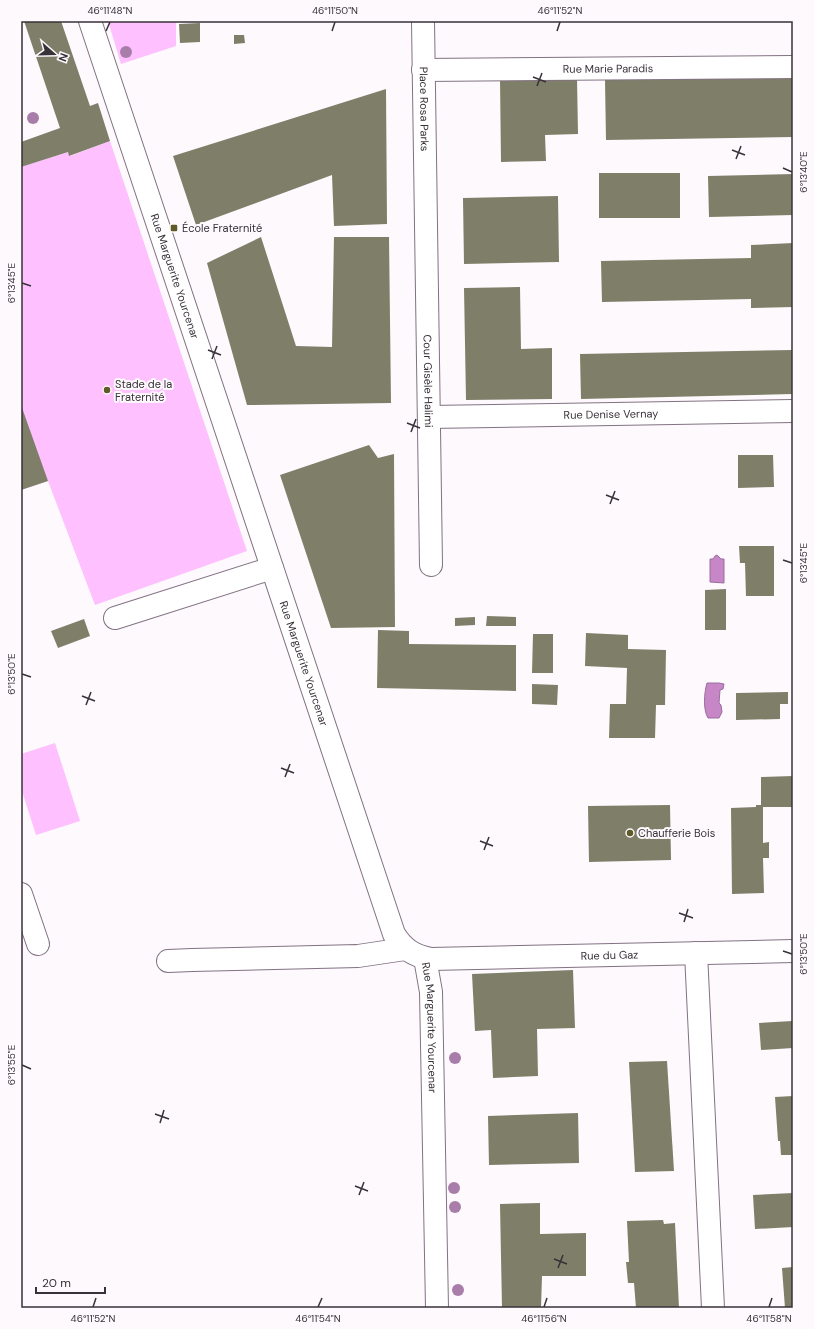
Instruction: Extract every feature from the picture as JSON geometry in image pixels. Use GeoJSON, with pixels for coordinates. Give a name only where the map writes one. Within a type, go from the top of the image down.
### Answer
{"type":"FeatureCollection","features":[{"type":"Feature","properties":{"kind":"street","name":"Rue Marguerite Yourcenar"},"geometry":{"type":"LineString","coordinates":[[90,21],[394,934],[405,949],[417,956],[425,958],[431,992],[437,1308]]}},
{"type":"Feature","properties":{"kind":"street","name":"Place Rosa Parks"},"geometry":{"type":"LineString","coordinates":[[423,21],[426,197]]}},
{"type":"Feature","properties":{"kind":"street","name":"Rue Marie Paradis"},"geometry":{"type":"LineString","coordinates":[[423,70],[793,67]]}},
{"type":"Feature","properties":{"kind":"street","name":"Cour Gisèle Halimi"},"geometry":{"type":"LineString","coordinates":[[426,197],[432,565]]}},
{"type":"Feature","properties":{"kind":"street","name":"Rue Denise Vernay"},"geometry":{"type":"LineString","coordinates":[[429,417],[793,411]]}},
{"type":"Feature","properties":{"kind":"street"},"geometry":{"type":"LineString","coordinates":[[115,618],[272,568]]}},
{"type":"Feature","properties":{"kind":"street"},"geometry":{"type":"LineString","coordinates":[[21,894],[38,944]]}},
{"type":"Feature","properties":{"kind":"street"},"geometry":{"type":"LineString","coordinates":[[168,961],[358,956],[405,949]]}},
{"type":"Feature","properties":{"kind":"street","name":"Rue du Gaz"},"geometry":{"type":"LineString","coordinates":[[425,958],[793,951]]}},
{"type":"Feature","properties":{"kind":"street"},"geometry":{"type":"LineString","coordinates":[[696,953],[713,1308]]}},
{"type":"Feature","properties":{"kind":"shaded area"},"geometry":{"type":"Polygon","coordinates":[[[108,21],[176,21],[176,46],[121,64],[108,21]]]}},
{"type":"Feature","properties":{"kind":"shaded area","name":"Stade de la Fraternité"},"geometry":{"type":"Polygon","coordinates":[[[110,141],[247,551],[95,605],[48,481],[21,490],[21,167],[68,152],[70,156],[110,141]]]}},
{"type":"Feature","properties":{"kind":"shaded area"},"geometry":{"type":"Polygon","coordinates":[[[717,555],[721,559],[724,559],[724,583],[710,582],[710,559],[713,559],[717,555]]]}},
{"type":"Feature","properties":{"kind":"shaded area"},"geometry":{"type":"Polygon","coordinates":[[[707,683],[724,684],[723,689],[720,690],[719,703],[721,705],[722,712],[719,718],[708,718],[706,715],[704,701],[707,683]]]}},
{"type":"Feature","properties":{"kind":"shaded area"},"geometry":{"type":"Polygon","coordinates":[[[55,743],[80,821],[36,835],[21,788],[21,754],[55,743]]]}},
{"type":"Feature","properties":{"kind":"building"},"geometry":{"type":"Polygon","coordinates":[[[24,21],[61,21],[90,106],[98,103],[110,141],[69,156],[68,152],[21,167],[21,142],[60,128],[24,21]]]}},
{"type":"Feature","properties":{"kind":"building"},"geometry":{"type":"Polygon","coordinates":[[[200,23],[200,42],[180,43],[179,24],[200,23]]]}},
{"type":"Feature","properties":{"kind":"building"},"geometry":{"type":"Polygon","coordinates":[[[234,35],[244,35],[245,43],[234,44],[234,35]]]}},
{"type":"Feature","properties":{"kind":"building"},"geometry":{"type":"Polygon","coordinates":[[[793,77],[793,137],[606,140],[605,80],[793,77]]]}},
{"type":"Feature","properties":{"kind":"building"},"geometry":{"type":"Polygon","coordinates":[[[577,78],[578,134],[545,135],[546,161],[501,162],[500,79],[577,78]]]}},
{"type":"Feature","properties":{"kind":"building"},"geometry":{"type":"Polygon","coordinates":[[[386,89],[387,224],[334,226],[332,175],[196,225],[173,156],[386,89]]]}},
{"type":"Feature","properties":{"kind":"building"},"geometry":{"type":"Polygon","coordinates":[[[599,173],[680,173],[680,218],[599,218],[599,173]]]}},
{"type":"Feature","properties":{"kind":"building"},"geometry":{"type":"Polygon","coordinates":[[[793,174],[793,215],[709,217],[708,176],[793,174]]]}},
{"type":"Feature","properties":{"kind":"building"},"geometry":{"type":"Polygon","coordinates":[[[558,196],[559,262],[464,264],[463,198],[558,196]]]}},
{"type":"Feature","properties":{"kind":"building"},"geometry":{"type":"Polygon","coordinates":[[[261,237],[296,346],[332,347],[334,237],[389,237],[391,403],[247,405],[207,263],[261,237]]]}},
{"type":"Feature","properties":{"kind":"building"},"geometry":{"type":"Polygon","coordinates":[[[793,243],[793,307],[751,308],[751,299],[602,302],[601,261],[751,258],[751,245],[793,243]]]}},
{"type":"Feature","properties":{"kind":"building"},"geometry":{"type":"Polygon","coordinates":[[[520,287],[521,349],[552,348],[552,399],[466,400],[464,288],[520,287]]]}},
{"type":"Feature","properties":{"kind":"building"},"geometry":{"type":"Polygon","coordinates":[[[793,350],[793,394],[581,399],[580,354],[793,350]]]}},
{"type":"Feature","properties":{"kind":"building"},"geometry":{"type":"Polygon","coordinates":[[[21,405],[48,481],[21,490],[21,405]]]}},
{"type":"Feature","properties":{"kind":"building"},"geometry":{"type":"Polygon","coordinates":[[[369,445],[378,458],[394,454],[395,627],[331,628],[280,475],[369,445]]]}},
{"type":"Feature","properties":{"kind":"building"},"geometry":{"type":"Polygon","coordinates":[[[738,455],[773,455],[774,487],[738,488],[738,455]]]}},
{"type":"Feature","properties":{"kind":"building"},"geometry":{"type":"Polygon","coordinates":[[[739,546],[774,546],[774,596],[746,596],[745,563],[740,563],[739,546]]]}},
{"type":"Feature","properties":{"kind":"building"},"geometry":{"type":"Polygon","coordinates":[[[726,589],[726,630],[705,630],[705,590],[726,589]]]}},
{"type":"Feature","properties":{"kind":"building"},"geometry":{"type":"Polygon","coordinates":[[[487,616],[516,617],[516,626],[486,626],[487,616]]]}},
{"type":"Feature","properties":{"kind":"building"},"geometry":{"type":"Polygon","coordinates":[[[475,617],[475,625],[455,626],[455,618],[475,617]]]}},
{"type":"Feature","properties":{"kind":"building"},"geometry":{"type":"Polygon","coordinates":[[[84,619],[90,636],[58,648],[51,631],[84,619]]]}},
{"type":"Feature","properties":{"kind":"building"},"geometry":{"type":"Polygon","coordinates":[[[378,630],[409,631],[409,644],[516,645],[516,691],[377,688],[378,630]]]}},
{"type":"Feature","properties":{"kind":"building"},"geometry":{"type":"Polygon","coordinates":[[[586,633],[628,635],[628,649],[666,650],[665,705],[656,705],[655,738],[609,738],[610,704],[626,704],[627,668],[585,666],[586,633]]]}},
{"type":"Feature","properties":{"kind":"building"},"geometry":{"type":"Polygon","coordinates":[[[533,634],[553,634],[553,673],[532,673],[533,634]]]}},
{"type":"Feature","properties":{"kind":"building"},"geometry":{"type":"Polygon","coordinates":[[[532,684],[558,685],[557,705],[532,704],[532,684]]]}},
{"type":"Feature","properties":{"kind":"building"},"geometry":{"type":"Polygon","coordinates":[[[788,692],[788,704],[780,704],[780,719],[736,720],[736,693],[788,692]]]}},
{"type":"Feature","properties":{"kind":"building"},"geometry":{"type":"Polygon","coordinates":[[[793,776],[793,807],[763,807],[763,843],[769,842],[769,858],[763,858],[764,893],[732,894],[731,808],[756,807],[756,805],[761,805],[761,777],[793,776]]]}},
{"type":"Feature","properties":{"kind":"building","name":"Chaufferie Bois"},"geometry":{"type":"Polygon","coordinates":[[[670,805],[671,860],[589,862],[588,806],[670,805]]]}},
{"type":"Feature","properties":{"kind":"building"},"geometry":{"type":"Polygon","coordinates":[[[573,970],[575,1028],[537,1029],[538,1076],[493,1078],[491,1030],[475,1031],[472,974],[573,970]]]}},
{"type":"Feature","properties":{"kind":"building"},"geometry":{"type":"Polygon","coordinates":[[[792,1021],[793,1048],[761,1050],[759,1023],[792,1021]]]}},
{"type":"Feature","properties":{"kind":"building"},"geometry":{"type":"Polygon","coordinates":[[[667,1061],[674,1171],[635,1172],[629,1062],[667,1061]]]}},
{"type":"Feature","properties":{"kind":"building"},"geometry":{"type":"Polygon","coordinates":[[[793,1096],[793,1155],[781,1155],[780,1141],[778,1141],[775,1097],[793,1096]]]}},
{"type":"Feature","properties":{"kind":"building"},"geometry":{"type":"Polygon","coordinates":[[[578,1113],[579,1163],[489,1165],[488,1116],[578,1113]]]}},
{"type":"Feature","properties":{"kind":"building"},"geometry":{"type":"Polygon","coordinates":[[[793,1193],[793,1227],[755,1229],[753,1195],[793,1193]]]}},
{"type":"Feature","properties":{"kind":"building"},"geometry":{"type":"Polygon","coordinates":[[[540,1203],[540,1234],[586,1233],[586,1276],[542,1276],[541,1308],[502,1308],[500,1204],[540,1203]]]}},
{"type":"Feature","properties":{"kind":"building"},"geometry":{"type":"Polygon","coordinates":[[[663,1220],[664,1224],[675,1223],[679,1308],[636,1308],[634,1283],[628,1283],[626,1262],[629,1262],[627,1221],[663,1220]]]}},
{"type":"Feature","properties":{"kind":"building"},"geometry":{"type":"Polygon","coordinates":[[[793,1267],[793,1308],[785,1308],[782,1268],[793,1267]]]}},
{"type":"Feature","properties":{"kind":"place","name":"École Fraternité"},"geometry":{"type":"Point","coordinates":[174,228]}},
{"type":"Feature","properties":{"kind":"place","name":"Stade de la Fraternité"},"geometry":{"type":"Point","coordinates":[107,390]}},
{"type":"Feature","properties":{"kind":"place","name":"Chaufferie Bois"},"geometry":{"type":"Point","coordinates":[630,833]}}]}
